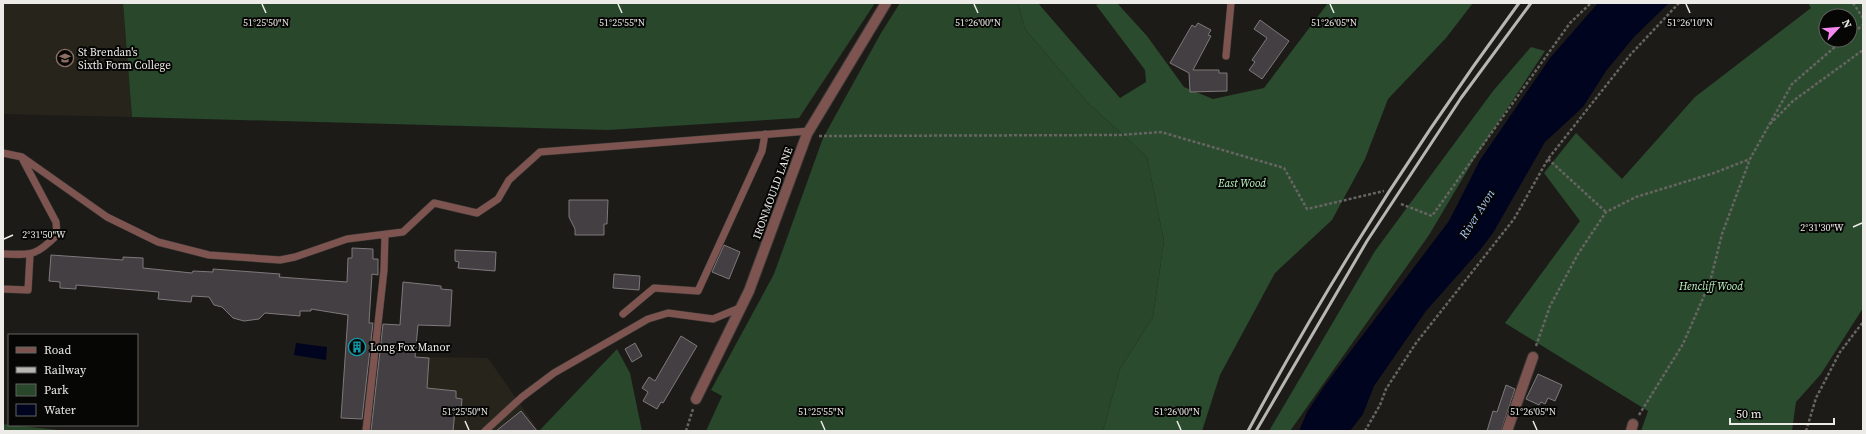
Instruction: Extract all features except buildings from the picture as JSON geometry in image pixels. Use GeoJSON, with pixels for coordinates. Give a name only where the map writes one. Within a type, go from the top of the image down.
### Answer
{"type":"FeatureCollection","features":[{"type":"Feature","properties":{"kind":"street","name":"IRONMOULD LANE"},"geometry":{"type":"LineString","coordinates":[[696,399],[750,291],[808,133],[886,3]]}},
{"type":"Feature","properties":{"kind":"street"},"geometry":{"type":"LineString","coordinates":[[1507,431],[1533,357]]}},
{"type":"Feature","properties":{"kind":"lane"},"geometry":{"type":"LineString","coordinates":[[1226,56],[1232,3]]}},
{"type":"Feature","properties":{"kind":"lane"},"geometry":{"type":"LineString","coordinates":[[3,153],[22,157],[107,217],[158,242],[209,255],[280,260],[295,257],[347,239],[403,232],[434,203],[477,213],[498,199],[509,180],[540,152],[765,134],[808,133]]}},
{"type":"Feature","properties":{"kind":"lane"},"geometry":{"type":"LineString","coordinates":[[623,314],[654,288],[698,291],[762,151],[765,134]]}},
{"type":"Feature","properties":{"kind":"lane"},"geometry":{"type":"LineString","coordinates":[[3,254],[30,255],[45,246],[57,235],[56,222],[22,157]]}},
{"type":"Feature","properties":{"kind":"lane"},"geometry":{"type":"LineString","coordinates":[[366,431],[384,270],[385,235]]}},
{"type":"Feature","properties":{"kind":"lane"},"geometry":{"type":"LineString","coordinates":[[3,289],[28,290],[30,255]]}},
{"type":"Feature","properties":{"kind":"lane"},"geometry":{"type":"LineString","coordinates":[[485,431],[522,397],[554,372],[648,319],[668,313],[713,319],[742,307]]}},
{"type":"Feature","properties":{"kind":"path"},"geometry":{"type":"LineString","coordinates":[[1401,204],[1432,216],[1570,23],[1591,3]]}},
{"type":"Feature","properties":{"kind":"path"},"geometry":{"type":"LineString","coordinates":[[1364,431],[1380,406],[1386,389],[1416,344],[1514,218],[1548,159],[1631,54],[1679,3]]}},
{"type":"Feature","properties":{"kind":"path"},"geometry":{"type":"LineString","coordinates":[[1853,3],[1863,18]]}},
{"type":"Feature","properties":{"kind":"path"},"geometry":{"type":"LineString","coordinates":[[1632,428],[1682,344],[1710,282],[1722,234],[1750,159],[1792,84],[1834,48]]}},
{"type":"Feature","properties":{"kind":"path"},"geometry":{"type":"LineString","coordinates":[[1768,127],[1793,101],[1863,50]]}},
{"type":"Feature","properties":{"kind":"path"},"geometry":{"type":"LineString","coordinates":[[808,133],[848,136],[1120,135],[1161,132],[1284,168],[1307,208],[1384,191]]}},
{"type":"Feature","properties":{"kind":"path"},"geometry":{"type":"LineString","coordinates":[[1548,159],[1606,212]]}},
{"type":"Feature","properties":{"kind":"path"},"geometry":{"type":"LineString","coordinates":[[1533,357],[1550,306],[1578,254],[1606,212],[1636,197],[1714,173],[1750,159]]}},
{"type":"Feature","properties":{"kind":"path"},"geometry":{"type":"LineString","coordinates":[[1806,431],[1816,398],[1840,352],[1863,322]]}},
{"type":"Feature","properties":{"kind":"path"},"geometry":{"type":"LineString","coordinates":[[686,431],[696,399]]}},
{"type":"Feature","properties":{"kind":"shaded area","name":"St Brendan's Sixth Form College"},"geometry":{"type":"Polygon","coordinates":[[[3,3],[123,3],[132,117],[3,114],[3,3]]]}},
{"type":"Feature","properties":{"kind":"shaded area"},"geometry":{"type":"Polygon","coordinates":[[[370,356],[488,358],[539,431],[361,431],[370,356]]]}},
{"type":"Feature","properties":{"kind":"green space"},"geometry":{"type":"Polygon","coordinates":[[[123,3],[875,3],[799,118],[608,130],[132,117],[123,3]]]}},
{"type":"Feature","properties":{"kind":"green space"},"geometry":{"type":"Polygon","coordinates":[[[900,3],[1018,3],[1025,29],[1087,102],[1147,157],[1164,241],[1153,317],[1120,369],[1103,431],[706,431],[722,396],[711,390],[774,274],[823,138],[881,33],[900,3]]]}},
{"type":"Feature","properties":{"kind":"green space","name":"East Wood"},"geometry":{"type":"Polygon","coordinates":[[[1018,3],[1038,3],[1120,98],[1146,82],[1145,70],[1096,5],[1102,3],[1117,3],[1147,36],[1184,87],[1213,99],[1264,88],[1328,3],[1473,3],[1446,38],[1388,99],[1365,159],[1332,220],[1275,273],[1220,375],[1202,431],[1103,431],[1120,369],[1153,317],[1164,241],[1147,157],[1087,102],[1025,29],[1018,3]]]}},
{"type":"Feature","properties":{"kind":"green space","name":"Hencliff Wood"},"geometry":{"type":"Polygon","coordinates":[[[1808,3],[1863,3],[1863,308],[1821,374],[1796,402],[1792,431],[1641,431],[1648,411],[1505,323],[1580,221],[1544,173],[1576,133],[1622,179],[1695,97],[1811,8],[1808,3]]]}},
{"type":"Feature","properties":{"kind":"green space"},"geometry":{"type":"Polygon","coordinates":[[[1531,47],[1545,51],[1473,161],[1429,235],[1290,431],[1269,431],[1375,251],[1493,91],[1531,47]]]}},
{"type":"Feature","properties":{"kind":"green space"},"geometry":{"type":"Polygon","coordinates":[[[617,349],[630,373],[642,431],[539,431],[617,349]]]}},
{"type":"Feature","properties":{"kind":"green space"},"geometry":{"type":"Polygon","coordinates":[[[3,424],[8,426],[69,431],[3,431],[3,424]]]}},
{"type":"Feature","properties":{"kind":"water","name":"River Avon"},"geometry":{"type":"Polygon","coordinates":[[[1598,3],[1669,3],[1634,37],[1606,71],[1583,107],[1545,142],[1493,233],[1480,250],[1426,311],[1374,386],[1363,414],[1350,431],[1299,431],[1307,412],[1325,385],[1449,221],[1480,160],[1550,58],[1598,3]]]}},
{"type":"Feature","properties":{"kind":"water"},"geometry":{"type":"Polygon","coordinates":[[[296,343],[327,347],[326,360],[294,355],[296,343]]]}},
{"type":"Feature","properties":{"kind":"railway"},"geometry":{"type":"LineString","coordinates":[[1248,431],[1310,320],[1376,212],[1446,106],[1519,3]]}},
{"type":"Feature","properties":{"kind":"railway"},"geometry":{"type":"LineString","coordinates":[[1256,431],[1367,241],[1461,98],[1531,3]]}},
{"type":"Feature","properties":{"kind":"place","name":"St Brendan's Sixth Form College"},"geometry":{"type":"Point","coordinates":[65,58]}},
{"type":"Feature","properties":{"kind":"place","name":"Long Fox Manor"},"geometry":{"type":"Point","coordinates":[357,347]}}]}
